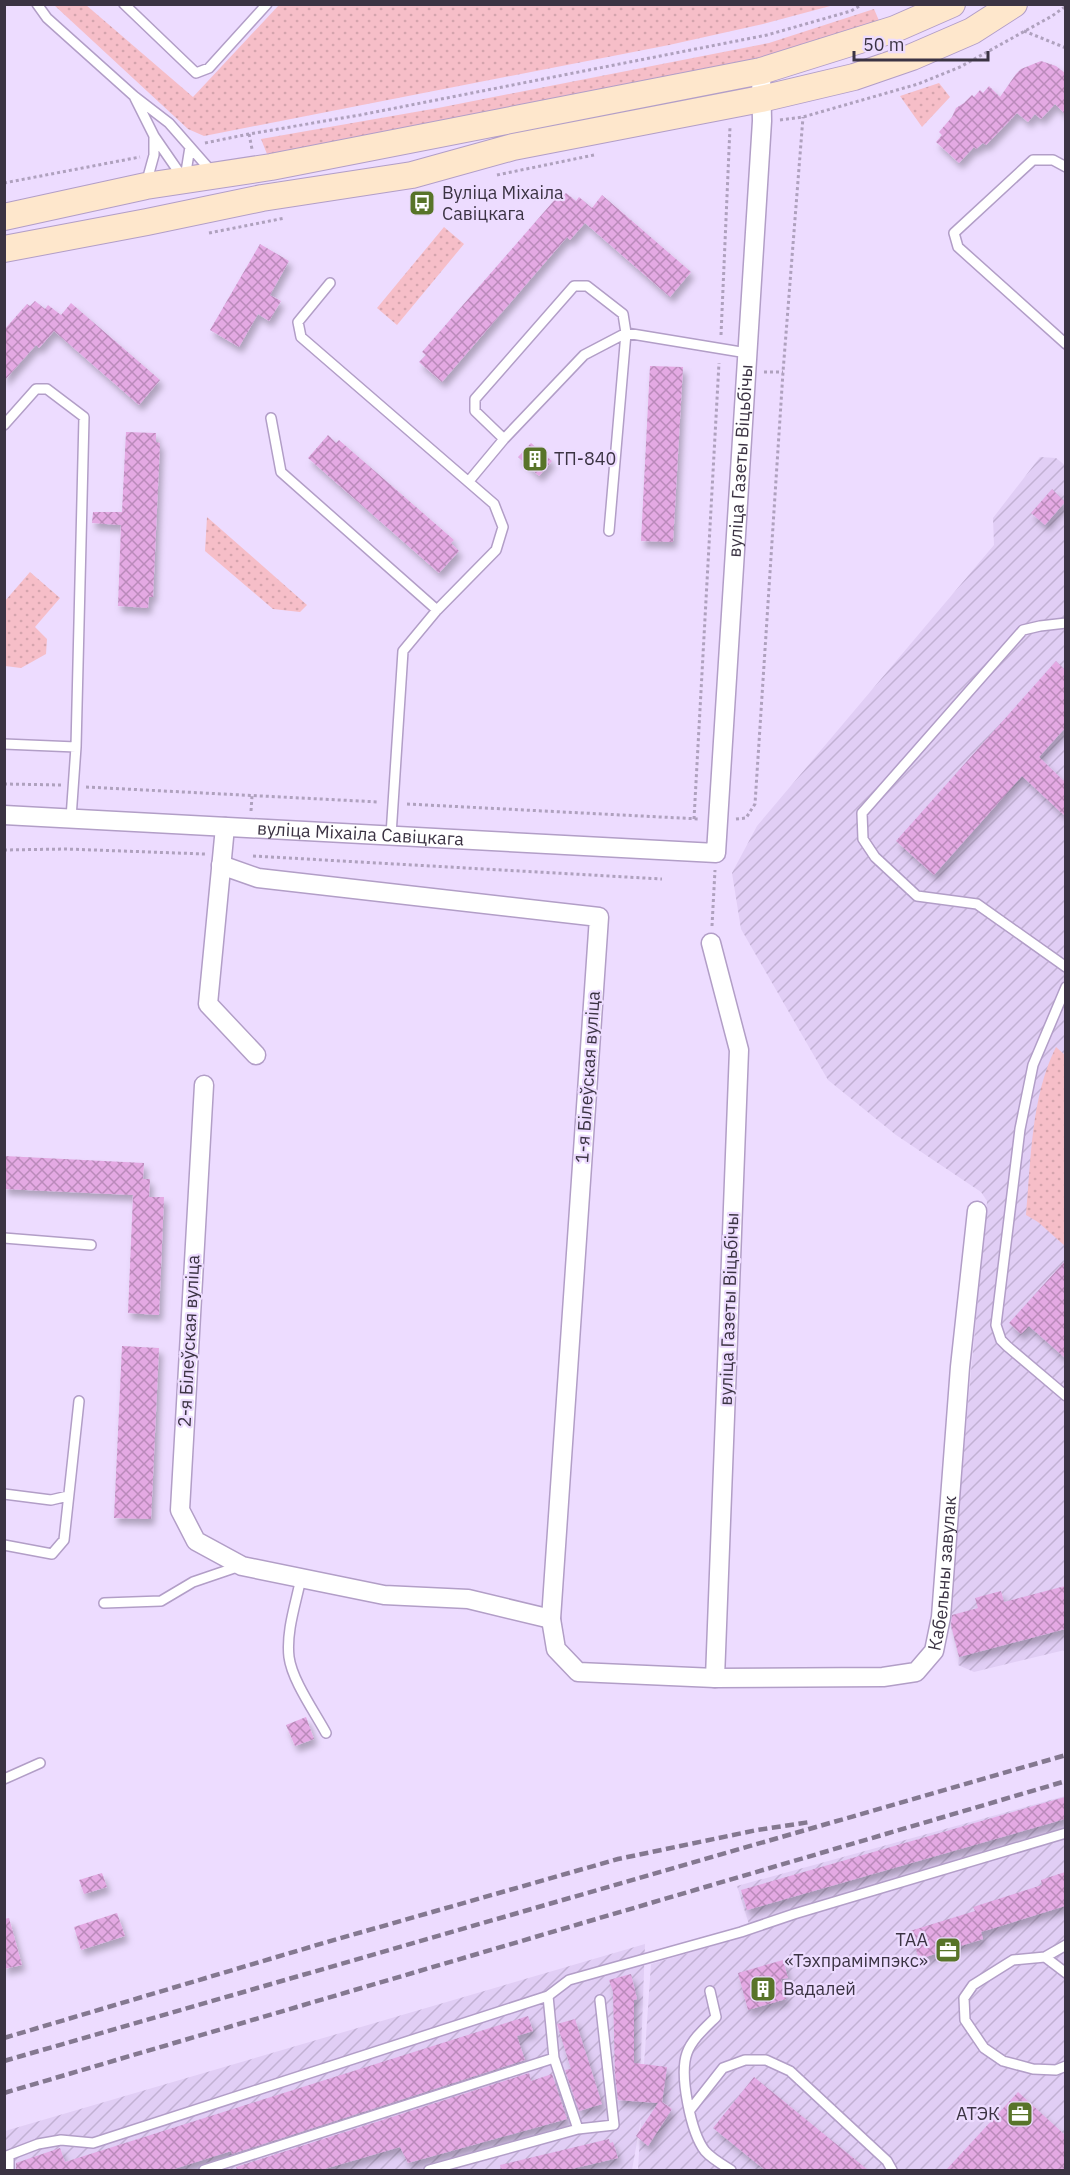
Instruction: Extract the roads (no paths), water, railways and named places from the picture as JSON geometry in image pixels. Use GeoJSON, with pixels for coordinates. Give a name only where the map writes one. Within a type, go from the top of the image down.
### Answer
{"type":"FeatureCollection","features":[{"type":"Feature","properties":{"kind":"main road"},"geometry":{"type":"LineString","coordinates":[[4,216],[146,186],[264,169],[761,70],[895,29],[952,4]]}},
{"type":"Feature","properties":{"kind":"main road"},"geometry":{"type":"LineString","coordinates":[[4,249],[262,198],[412,176],[513,147],[761,99],[854,78],[912,57],[972,31],[1014,4]]}},
{"type":"Feature","properties":{"kind":"main road"},"geometry":{"type":"LineString","coordinates":[[185,180],[194,212]]}},
{"type":"Feature","properties":{"kind":"street","name":"вуліца Газеты Віцьбічы"},"geometry":{"type":"LineString","coordinates":[[716,853],[762,121],[761,70]]}},
{"type":"Feature","properties":{"kind":"street","name":"вуліца Міхаіла Савіцкага"},"geometry":{"type":"LineString","coordinates":[[4,815],[716,853]]}},
{"type":"Feature","properties":{"kind":"street"},"geometry":{"type":"LineString","coordinates":[[225,827],[208,1004],[256,1055]]}},
{"type":"Feature","properties":{"kind":"street","name":"1-я Білеўская вуліца"},"geometry":{"type":"LineString","coordinates":[[221,860],[258,878],[599,917],[551,1619]]}},
{"type":"Feature","properties":{"kind":"street","name":"вуліца Газеты Віцьбічы"},"geometry":{"type":"LineString","coordinates":[[711,943],[739,1050],[715,1678]]}},
{"type":"Feature","properties":{"kind":"street","name":"2-я Білеўская вуліца"},"geometry":{"type":"LineString","coordinates":[[204,1086],[180,1510],[196,1541],[242,1566],[384,1595],[468,1599],[551,1619]]}},
{"type":"Feature","properties":{"kind":"street","name":"Кабельны завулак"},"geometry":{"type":"LineString","coordinates":[[551,1619],[556,1649],[578,1672],[715,1678],[883,1677],[916,1672],[934,1651],[941,1617],[960,1367],[977,1211]]}},
{"type":"Feature","properties":{"kind":"lane"},"geometry":{"type":"LineString","coordinates":[[37,4],[47,18],[134,96],[169,123],[216,176]]}},
{"type":"Feature","properties":{"kind":"lane"},"geometry":{"type":"LineString","coordinates":[[124,4],[196,73],[209,68],[267,4]]}},
{"type":"Feature","properties":{"kind":"lane"},"geometry":{"type":"LineString","coordinates":[[134,96],[154,136],[185,180]]}},
{"type":"Feature","properties":{"kind":"lane"},"geometry":{"type":"LineString","coordinates":[[146,186],[154,154],[154,136]]}},
{"type":"Feature","properties":{"kind":"lane"},"geometry":{"type":"LineString","coordinates":[[185,180],[190,147]]}},
{"type":"Feature","properties":{"kind":"lane"},"geometry":{"type":"LineString","coordinates":[[1065,167],[1053,160],[1033,160],[954,233],[958,247],[1065,344]]}},
{"type":"Feature","properties":{"kind":"lane"},"geometry":{"type":"LineString","coordinates":[[330,283],[298,322],[301,337],[495,504],[503,527],[496,550],[437,609],[403,651],[391,836]]}},
{"type":"Feature","properties":{"kind":"lane"},"geometry":{"type":"LineString","coordinates":[[504,439],[476,411],[475,399],[574,286],[587,286],[623,314],[626,333],[609,531]]}},
{"type":"Feature","properties":{"kind":"lane"},"geometry":{"type":"LineString","coordinates":[[469,480],[504,439],[584,355],[626,333],[747,353]]}},
{"type":"Feature","properties":{"kind":"lane"},"geometry":{"type":"LineString","coordinates":[[4,425],[36,389],[47,389],[84,417],[76,747],[71,818]]}},
{"type":"Feature","properties":{"kind":"lane"},"geometry":{"type":"LineString","coordinates":[[271,418],[281,472],[437,609]]}},
{"type":"Feature","properties":{"kind":"lane"},"geometry":{"type":"LineString","coordinates":[[1065,623],[1023,630],[862,813],[863,839],[875,857],[917,896],[977,904],[1065,967]]}},
{"type":"Feature","properties":{"kind":"lane"},"geometry":{"type":"LineString","coordinates":[[4,744],[76,747]]}},
{"type":"Feature","properties":{"kind":"lane"},"geometry":{"type":"LineString","coordinates":[[1065,987],[1033,1065],[1020,1129],[996,1326],[1001,1340],[1065,1396]]}},
{"type":"Feature","properties":{"kind":"lane"},"geometry":{"type":"LineString","coordinates":[[4,1238],[91,1245]]}},
{"type":"Feature","properties":{"kind":"lane"},"geometry":{"type":"LineString","coordinates":[[4,1545],[52,1554],[64,1540],[79,1401]]}},
{"type":"Feature","properties":{"kind":"lane"},"geometry":{"type":"LineString","coordinates":[[4,1494],[51,1500],[68,1496]]}},
{"type":"Feature","properties":{"kind":"lane"},"geometry":{"type":"LineString","coordinates":[[104,1603],[161,1601],[193,1582],[242,1566]]}},
{"type":"Feature","properties":{"kind":"lane"},"geometry":{"type":"LineString","coordinates":[[302,1578],[289,1636],[290,1658],[296,1677],[326,1733]]}},
{"type":"Feature","properties":{"kind":"lane"},"geometry":{"type":"LineString","coordinates":[[4,1779],[40,1763]]}},
{"type":"Feature","properties":{"kind":"lane"},"geometry":{"type":"LineString","coordinates":[[9,2170],[7,2157],[38,2144],[61,2140],[93,2143],[548,1996],[569,1980],[741,1932],[1065,1833]]}},
{"type":"Feature","properties":{"kind":"lane"},"geometry":{"type":"LineString","coordinates":[[1065,1945],[1046,1957],[1013,1960],[973,1985],[964,1998],[965,2020],[984,2048],[1003,2061],[1033,2069],[1056,2070],[1065,2066]]}},
{"type":"Feature","properties":{"kind":"lane"},"geometry":{"type":"LineString","coordinates":[[1046,1957],[1065,1973]]}},
{"type":"Feature","properties":{"kind":"lane"},"geometry":{"type":"LineString","coordinates":[[710,1991],[716,2017],[700,2033],[687,2053],[684,2075],[693,2126],[706,2151],[731,2170]]}},
{"type":"Feature","properties":{"kind":"lane"},"geometry":{"type":"LineString","coordinates":[[548,1996],[554,2058],[578,2129]]}},
{"type":"Feature","properties":{"kind":"lane"},"geometry":{"type":"LineString","coordinates":[[429,2170],[578,2129],[614,2125],[600,2000]]}},
{"type":"Feature","properties":{"kind":"lane"},"geometry":{"type":"LineString","coordinates":[[204,2170],[554,2058]]}},
{"type":"Feature","properties":{"kind":"lane"},"geometry":{"type":"LineString","coordinates":[[690,2110],[723,2068],[745,2060],[766,2060],[790,2072],[887,2161],[892,2170]]}},
{"type":"Feature","properties":{"kind":"railway"},"geometry":{"type":"LineString","coordinates":[[4,2061],[1066,1755]]}},
{"type":"Feature","properties":{"kind":"railway"},"geometry":{"type":"LineString","coordinates":[[4,2093],[1066,1781]]}},
{"type":"Feature","properties":{"kind":"railway"},"geometry":{"type":"LineString","coordinates":[[4,2038],[618,1859],[757,1830],[810,1822]]}},
{"type":"Feature","properties":{"kind":"place","name":"Вуліца Міхаіла Савіцкага"},"geometry":{"type":"Point","coordinates":[422,203]}},
{"type":"Feature","properties":{"kind":"place","name":"ТП-840"},"geometry":{"type":"Point","coordinates":[535,459]}},
{"type":"Feature","properties":{"kind":"place","name":"ТАА «Тэхпрамімпэкс»"},"geometry":{"type":"Point","coordinates":[948,1950]}},
{"type":"Feature","properties":{"kind":"place","name":"Вадалей"},"geometry":{"type":"Point","coordinates":[763,1989]}},
{"type":"Feature","properties":{"kind":"place","name":"АТЭК"},"geometry":{"type":"Point","coordinates":[1020,2114]}}]}
